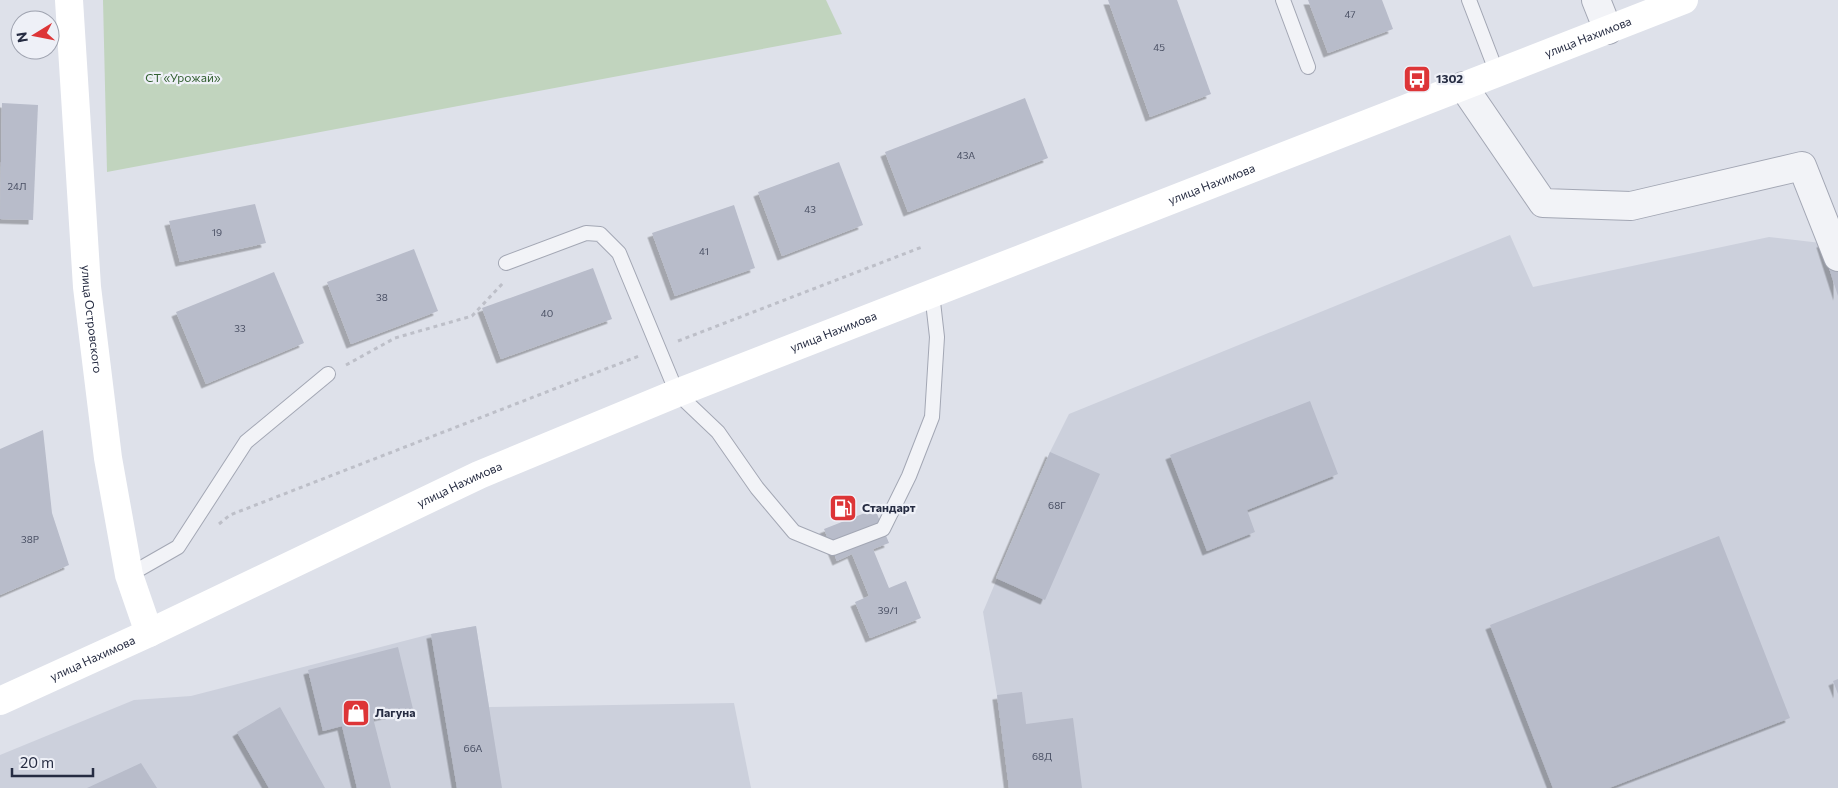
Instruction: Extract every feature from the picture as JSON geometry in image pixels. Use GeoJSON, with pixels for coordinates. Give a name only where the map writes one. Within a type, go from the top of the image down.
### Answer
{"type":"FeatureCollection","features":[{"type":"Feature","properties":{"kind":"main road","name":"улица Островского"},"geometry":{"type":"LineString","coordinates":[[69,0],[87,287],[108,458],[129,575],[149,633]]}},
{"type":"Feature","properties":{"kind":"main road","name":"улица Нахимова"},"geometry":{"type":"LineString","coordinates":[[0,701],[149,633],[479,475],[677,393],[1684,0]]}},
{"type":"Feature","properties":{"kind":"street"},"geometry":{"type":"LineString","coordinates":[[1596,0],[1608,30]]}},
{"type":"Feature","properties":{"kind":"street"},"geometry":{"type":"LineString","coordinates":[[1463,86],[1543,203],[1631,206],[1802,166],[1838,257]]}},
{"type":"Feature","properties":{"kind":"lane"},"geometry":{"type":"LineString","coordinates":[[1283,0],[1308,67]]}},
{"type":"Feature","properties":{"kind":"lane"},"geometry":{"type":"LineString","coordinates":[[1469,0],[1497,73]]}},
{"type":"Feature","properties":{"kind":"lane"},"geometry":{"type":"LineString","coordinates":[[506,264],[586,233],[600,234],[619,253],[677,393],[718,432],[757,488],[794,532],[832,548],[883,529],[910,476],[932,417],[937,337],[932,293]]}},
{"type":"Feature","properties":{"kind":"lane"},"geometry":{"type":"LineString","coordinates":[[129,575],[178,547],[246,442],[328,374]]}},
{"type":"Feature","properties":{"kind":"path"},"geometry":{"type":"LineString","coordinates":[[215,528],[230,515],[922,247]]}},
{"type":"Feature","properties":{"kind":"path"},"geometry":{"type":"LineString","coordinates":[[328,374],[395,338],[472,316],[506,278],[506,264]]}},
{"type":"Feature","properties":{"kind":"shaded area"},"geometry":{"type":"Polygon","coordinates":[[[1510,235],[1533,287],[1769,237],[1821,243],[1838,239],[1838,788],[1009,788],[997,695],[983,612],[1050,452],[1069,414],[1510,235]]]}},
{"type":"Feature","properties":{"kind":"shaded area"},"geometry":{"type":"Polygon","coordinates":[[[476,626],[489,707],[734,703],[751,788],[0,788],[0,755],[134,700],[191,696],[431,634],[476,626]]]}},
{"type":"Feature","properties":{"kind":"green space","name":"СТ «Урожай»"},"geometry":{"type":"Polygon","coordinates":[[[103,0],[826,0],[842,34],[107,172],[103,0]]]}},
{"type":"Feature","properties":{"kind":"building"},"geometry":{"type":"Polygon","coordinates":[[[1108,0],[1177,0],[1211,94],[1150,117],[1108,0]]]}},
{"type":"Feature","properties":{"kind":"building"},"geometry":{"type":"Polygon","coordinates":[[[1308,0],[1382,0],[1393,29],[1328,53],[1308,0]]]}},
{"type":"Feature","properties":{"kind":"building"},"geometry":{"type":"Polygon","coordinates":[[[1025,98],[1048,158],[908,212],[885,152],[1025,98]]]}},
{"type":"Feature","properties":{"kind":"building"},"geometry":{"type":"Polygon","coordinates":[[[2,103],[38,105],[33,220],[0,219],[2,103]]]}},
{"type":"Feature","properties":{"kind":"building"},"geometry":{"type":"Polygon","coordinates":[[[839,162],[863,225],[782,256],[758,192],[839,162]]]}},
{"type":"Feature","properties":{"kind":"building"},"geometry":{"type":"Polygon","coordinates":[[[255,204],[266,243],[180,262],[169,221],[255,204]]]}},
{"type":"Feature","properties":{"kind":"building"},"geometry":{"type":"Polygon","coordinates":[[[734,205],[755,268],[675,296],[652,233],[734,205]]]}},
{"type":"Feature","properties":{"kind":"building"},"geometry":{"type":"Polygon","coordinates":[[[1838,239],[1838,296],[1821,243],[1838,239]]]}},
{"type":"Feature","properties":{"kind":"building"},"geometry":{"type":"Polygon","coordinates":[[[414,249],[438,311],[351,344],[327,282],[414,249]]]}},
{"type":"Feature","properties":{"kind":"building"},"geometry":{"type":"Polygon","coordinates":[[[593,268],[612,319],[501,359],[482,308],[593,268]]]}},
{"type":"Feature","properties":{"kind":"building"},"geometry":{"type":"Polygon","coordinates":[[[274,272],[304,343],[206,384],[176,312],[274,272]]]}},
{"type":"Feature","properties":{"kind":"building"},"geometry":{"type":"Polygon","coordinates":[[[1310,401],[1338,474],[1247,510],[1255,532],[1207,551],[1170,455],[1310,401]]]}},
{"type":"Feature","properties":{"kind":"building"},"geometry":{"type":"Polygon","coordinates":[[[43,430],[52,513],[69,565],[0,595],[0,449],[43,430]]]}},
{"type":"Feature","properties":{"kind":"building"},"geometry":{"type":"Polygon","coordinates":[[[1050,452],[1100,474],[1045,600],[996,578],[1050,452]]]}},
{"type":"Feature","properties":{"kind":"building"},"geometry":{"type":"Polygon","coordinates":[[[875,509],[889,543],[873,549],[889,588],[906,581],[921,618],[870,638],[855,602],[869,596],[852,554],[837,561],[824,529],[875,509]]]}},
{"type":"Feature","properties":{"kind":"building"},"geometry":{"type":"Polygon","coordinates":[[[1719,536],[1790,718],[1609,788],[1553,788],[1490,625],[1719,536]]]}},
{"type":"Feature","properties":{"kind":"building"},"geometry":{"type":"Polygon","coordinates":[[[476,626],[502,788],[457,788],[431,634],[476,626]]]}},
{"type":"Feature","properties":{"kind":"building","name":"Лагуна"},"geometry":{"type":"Polygon","coordinates":[[[398,647],[413,709],[373,718],[391,788],[357,788],[342,726],[323,731],[308,670],[398,647]]]}},
{"type":"Feature","properties":{"kind":"building"},"geometry":{"type":"Polygon","coordinates":[[[1838,679],[1838,694],[1833,681],[1838,679]]]}},
{"type":"Feature","properties":{"kind":"building"},"geometry":{"type":"Polygon","coordinates":[[[1022,692],[1026,724],[1073,718],[1082,788],[1009,788],[997,695],[1022,692]]]}},
{"type":"Feature","properties":{"kind":"building"},"geometry":{"type":"Polygon","coordinates":[[[280,707],[325,788],[269,788],[237,732],[280,707]]]}},
{"type":"Feature","properties":{"kind":"building"},"geometry":{"type":"Polygon","coordinates":[[[141,763],[157,788],[87,788],[141,763]]]}},
{"type":"Feature","properties":{"kind":"place","name":"1302"},"geometry":{"type":"Point","coordinates":[1417,79]}},
{"type":"Feature","properties":{"kind":"place","name":"Стандарт"},"geometry":{"type":"Point","coordinates":[843,508]}},
{"type":"Feature","properties":{"kind":"place","name":"Лагуна"},"geometry":{"type":"Point","coordinates":[356,713]}}]}
